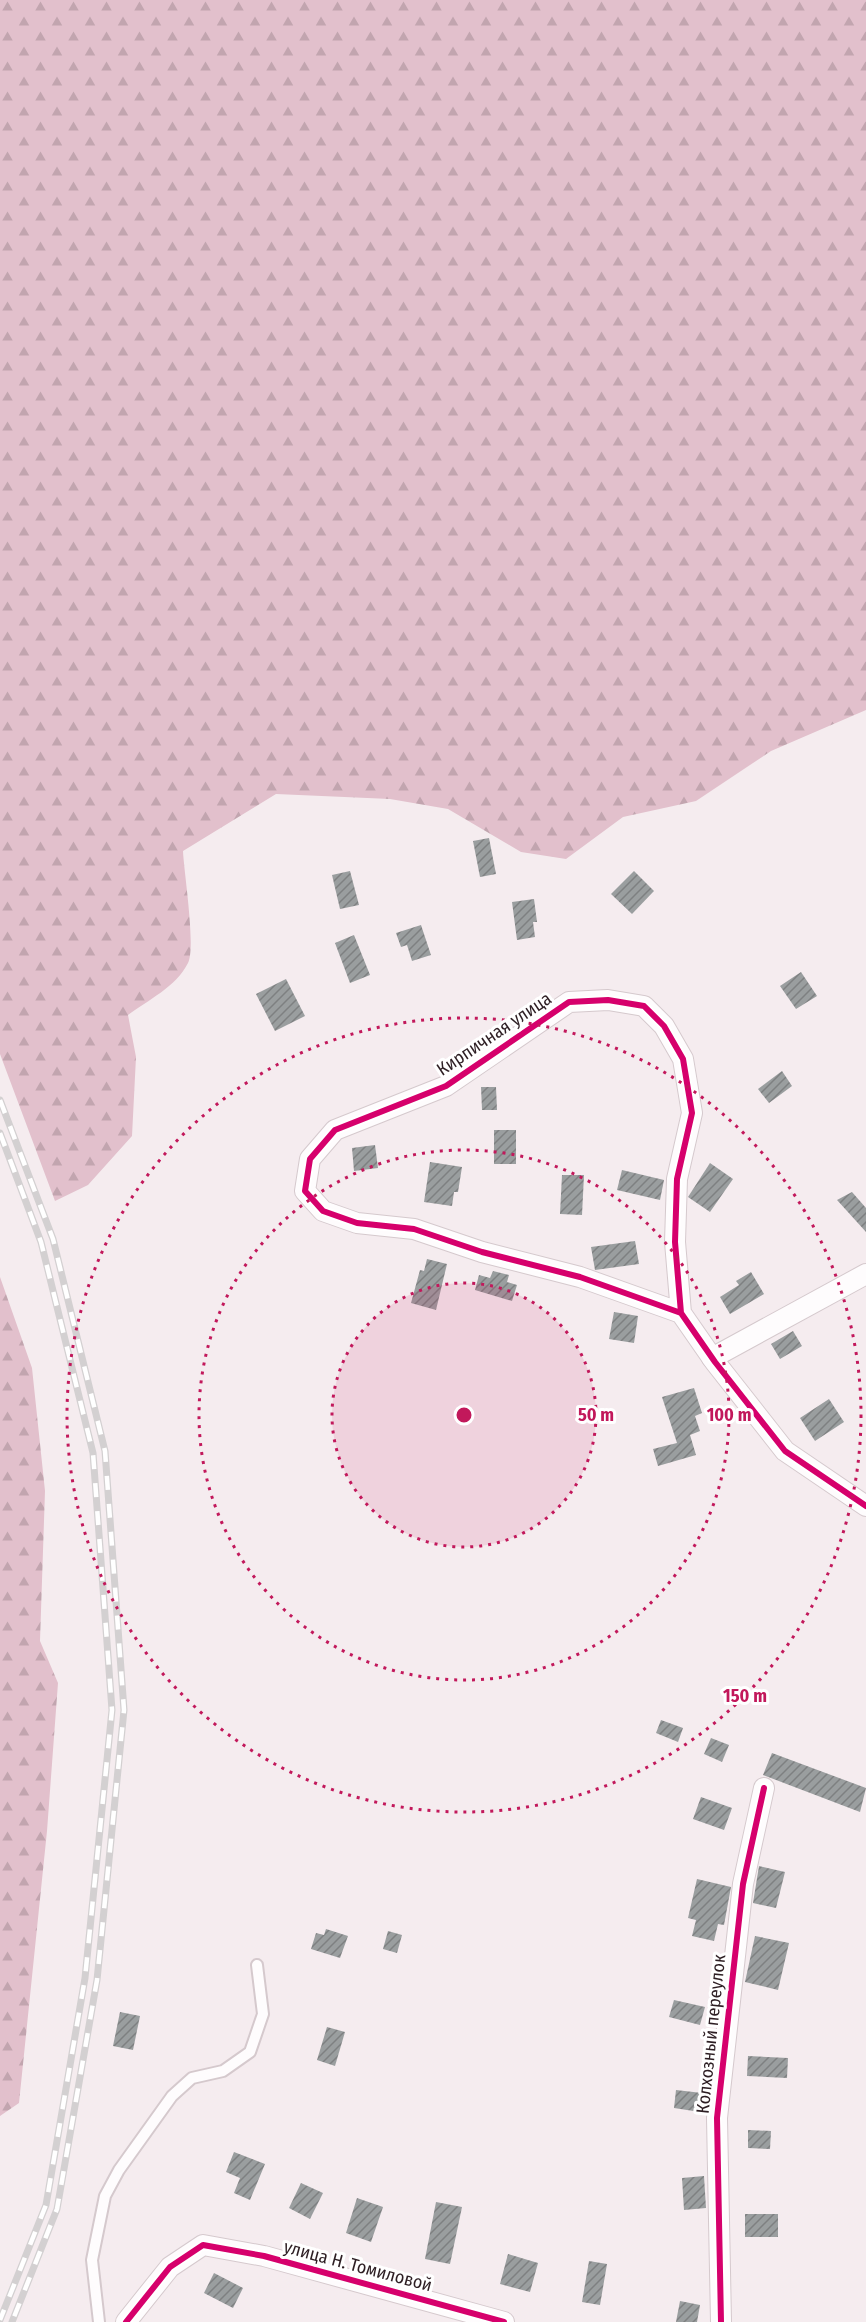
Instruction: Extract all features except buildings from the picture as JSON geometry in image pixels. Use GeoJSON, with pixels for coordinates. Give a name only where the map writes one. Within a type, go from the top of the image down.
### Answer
{"type":"FeatureCollection","features":[{"type":"Feature","properties":{"kind":"street","name":"Кирпичная улица"},"geometry":{"type":"LineString","coordinates":[[681,1313],[580,1277],[482,1252],[414,1228],[357,1223],[323,1211],[304,1191],[310,1159],[335,1130],[446,1086],[569,1002],[608,1000],[644,1006],[664,1026],[683,1059],[692,1113],[677,1179],[675,1242],[681,1313],[712,1358],[785,1451],[866,1506]]}},
{"type":"Feature","properties":{"kind":"street"},"geometry":{"type":"LineString","coordinates":[[712,1358],[866,1274]]}},
{"type":"Feature","properties":{"kind":"street","name":"Колхозный переулок"},"geometry":{"type":"LineString","coordinates":[[721,2322],[717,2118],[743,1884],[764,1788]]}},
{"type":"Feature","properties":{"kind":"street","name":"улица Н. Томиловой"},"geometry":{"type":"LineString","coordinates":[[126,2322],[170,2267],[203,2245],[264,2256],[504,2322]]}},
{"type":"Feature","properties":{"kind":"lane"},"geometry":{"type":"LineString","coordinates":[[99,2322],[92,2260],[105,2196],[119,2170],[172,2096],[192,2078],[223,2071],[250,2052],[263,2014],[257,1965]]}},
{"type":"Feature","properties":{"kind":"green space"},"geometry":{"type":"Polygon","coordinates":[[[0,0],[866,0],[866,710],[771,751],[696,801],[623,817],[566,859],[521,852],[448,809],[390,799],[276,794],[183,851],[191,942],[188,963],[183,972],[169,986],[128,1015],[136,1057],[132,1136],[88,1185],[55,1201],[0,1054],[0,0]]]}},
{"type":"Feature","properties":{"kind":"green space"},"geometry":{"type":"Polygon","coordinates":[[[0,1277],[32,1368],[45,1491],[40,1641],[58,1683],[47,1831],[19,2103],[0,2116],[0,1277]]]}},
{"type":"Feature","properties":{"kind":"railway"},"geometry":{"type":"LineString","coordinates":[[0,1100],[53,1239],[105,1451],[124,1710],[97,1980],[57,2209],[12,2322]]}},
{"type":"Feature","properties":{"kind":"railway"},"geometry":{"type":"LineString","coordinates":[[0,1133],[41,1242],[93,1453],[112,1710],[85,1978],[46,2205],[0,2320]]}},
{"type":"Feature","properties":{"kind":"cycle path"},"geometry":{"type":"LineString","coordinates":[[681,1313],[580,1277],[482,1252],[414,1229],[357,1223],[323,1211],[305,1191],[310,1159],[335,1130],[446,1086],[569,1002],[608,1000],[644,1006],[664,1026],[683,1059],[692,1113],[677,1179],[675,1242],[681,1313],[715,1362],[785,1451],[866,1506]]}},
{"type":"Feature","properties":{"kind":"cycle path"},"geometry":{"type":"LineString","coordinates":[[721,2322],[717,2118],[743,1884],[764,1788]]}},
{"type":"Feature","properties":{"kind":"cycle path"},"geometry":{"type":"LineString","coordinates":[[126,2322],[170,2267],[203,2245],[264,2256],[504,2322]]}}]}
